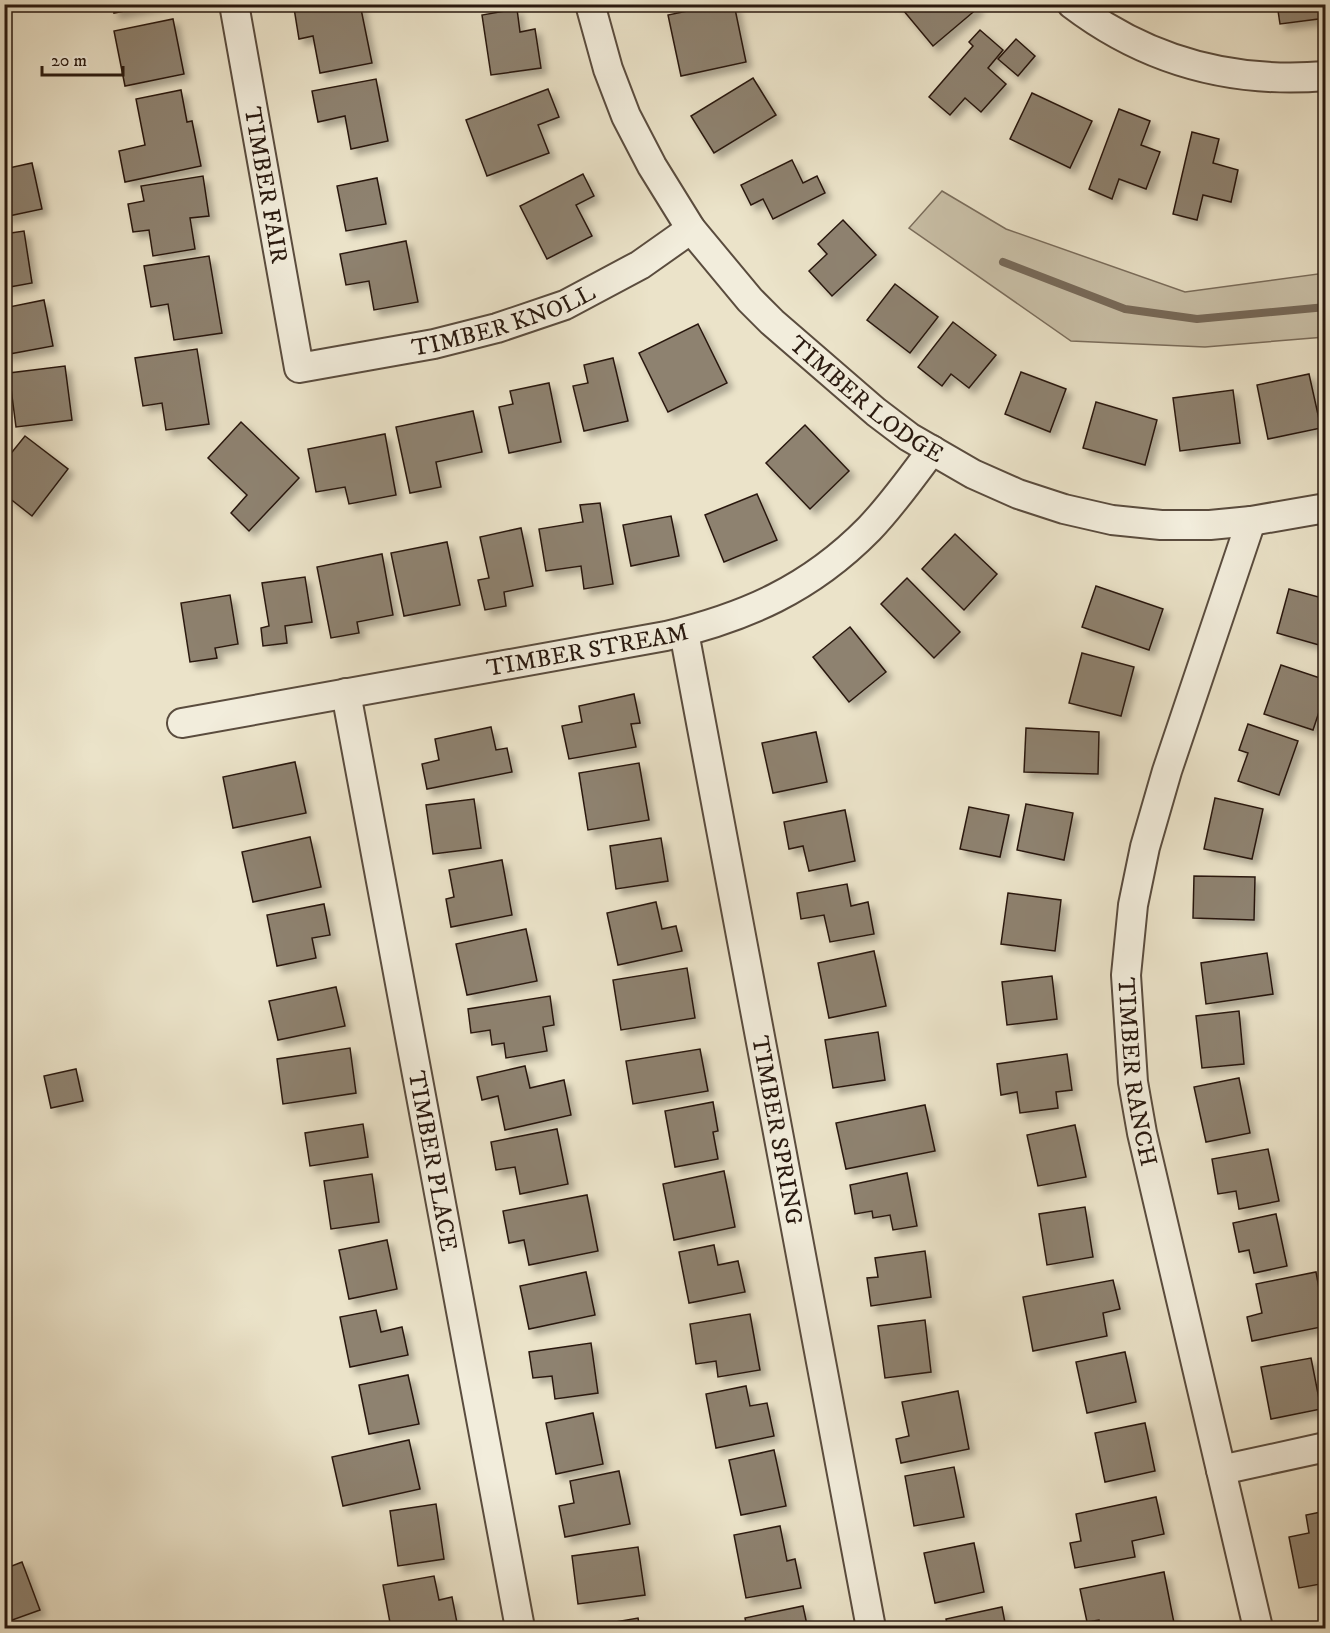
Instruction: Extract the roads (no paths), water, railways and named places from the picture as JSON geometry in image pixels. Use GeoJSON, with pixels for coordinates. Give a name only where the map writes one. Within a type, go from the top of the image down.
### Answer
{"type":"FeatureCollection","features":[{"type":"Feature","properties":{"kind":"street","name":"TIMBER FAIR"},"geometry":{"type":"LineString","coordinates":[[234,4],[299,368]]}},
{"type":"Feature","properties":{"kind":"street","name":"TIMBER LODGE"},"geometry":{"type":"LineString","coordinates":[[590,4],[609,69],[626,116],[652,166],[691,229],[750,300],[772,322],[876,412],[909,437],[973,474],[1018,494],[1064,510],[1112,520],[1161,525],[1210,525],[1251,521],[1326,508]]}},
{"type":"Feature","properties":{"kind":"street"},"geometry":{"type":"LineString","coordinates":[[1072,4],[1123,38],[1149,51],[1185,63],[1223,72],[1262,77],[1326,76]]}},
{"type":"Feature","properties":{"kind":"street","name":"TIMBER KNOLL"},"geometry":{"type":"LineString","coordinates":[[299,368],[434,344],[497,328],[565,305],[640,265],[691,229]]}},
{"type":"Feature","properties":{"kind":"street","name":"TIMBER STREAM"},"geometry":{"type":"LineString","coordinates":[[182,723],[684,632],[740,615],[776,598],[841,555],[869,528],[932,450]]}},
{"type":"Feature","properties":{"kind":"street","name":"TIMBER RANCH"},"geometry":{"type":"LineString","coordinates":[[1251,521],[1167,771],[1145,847],[1133,904],[1126,975],[1133,1082],[1142,1133],[1258,1629]]}},
{"type":"Feature","properties":{"kind":"street","name":"TIMBER SPRING"},"geometry":{"type":"LineString","coordinates":[[684,632],[871,1629]]}},
{"type":"Feature","properties":{"kind":"street","name":"TIMBER PLACE"},"geometry":{"type":"LineString","coordinates":[[346,693],[520,1629]]}},
{"type":"Feature","properties":{"kind":"street"},"geometry":{"type":"LineString","coordinates":[[1221,1470],[1326,1447]]}},
{"type":"Feature","properties":{"kind":"waterway"},"geometry":{"type":"LineString","coordinates":[[1003,262],[1125,309],[1197,319],[1326,307]]}}]}
